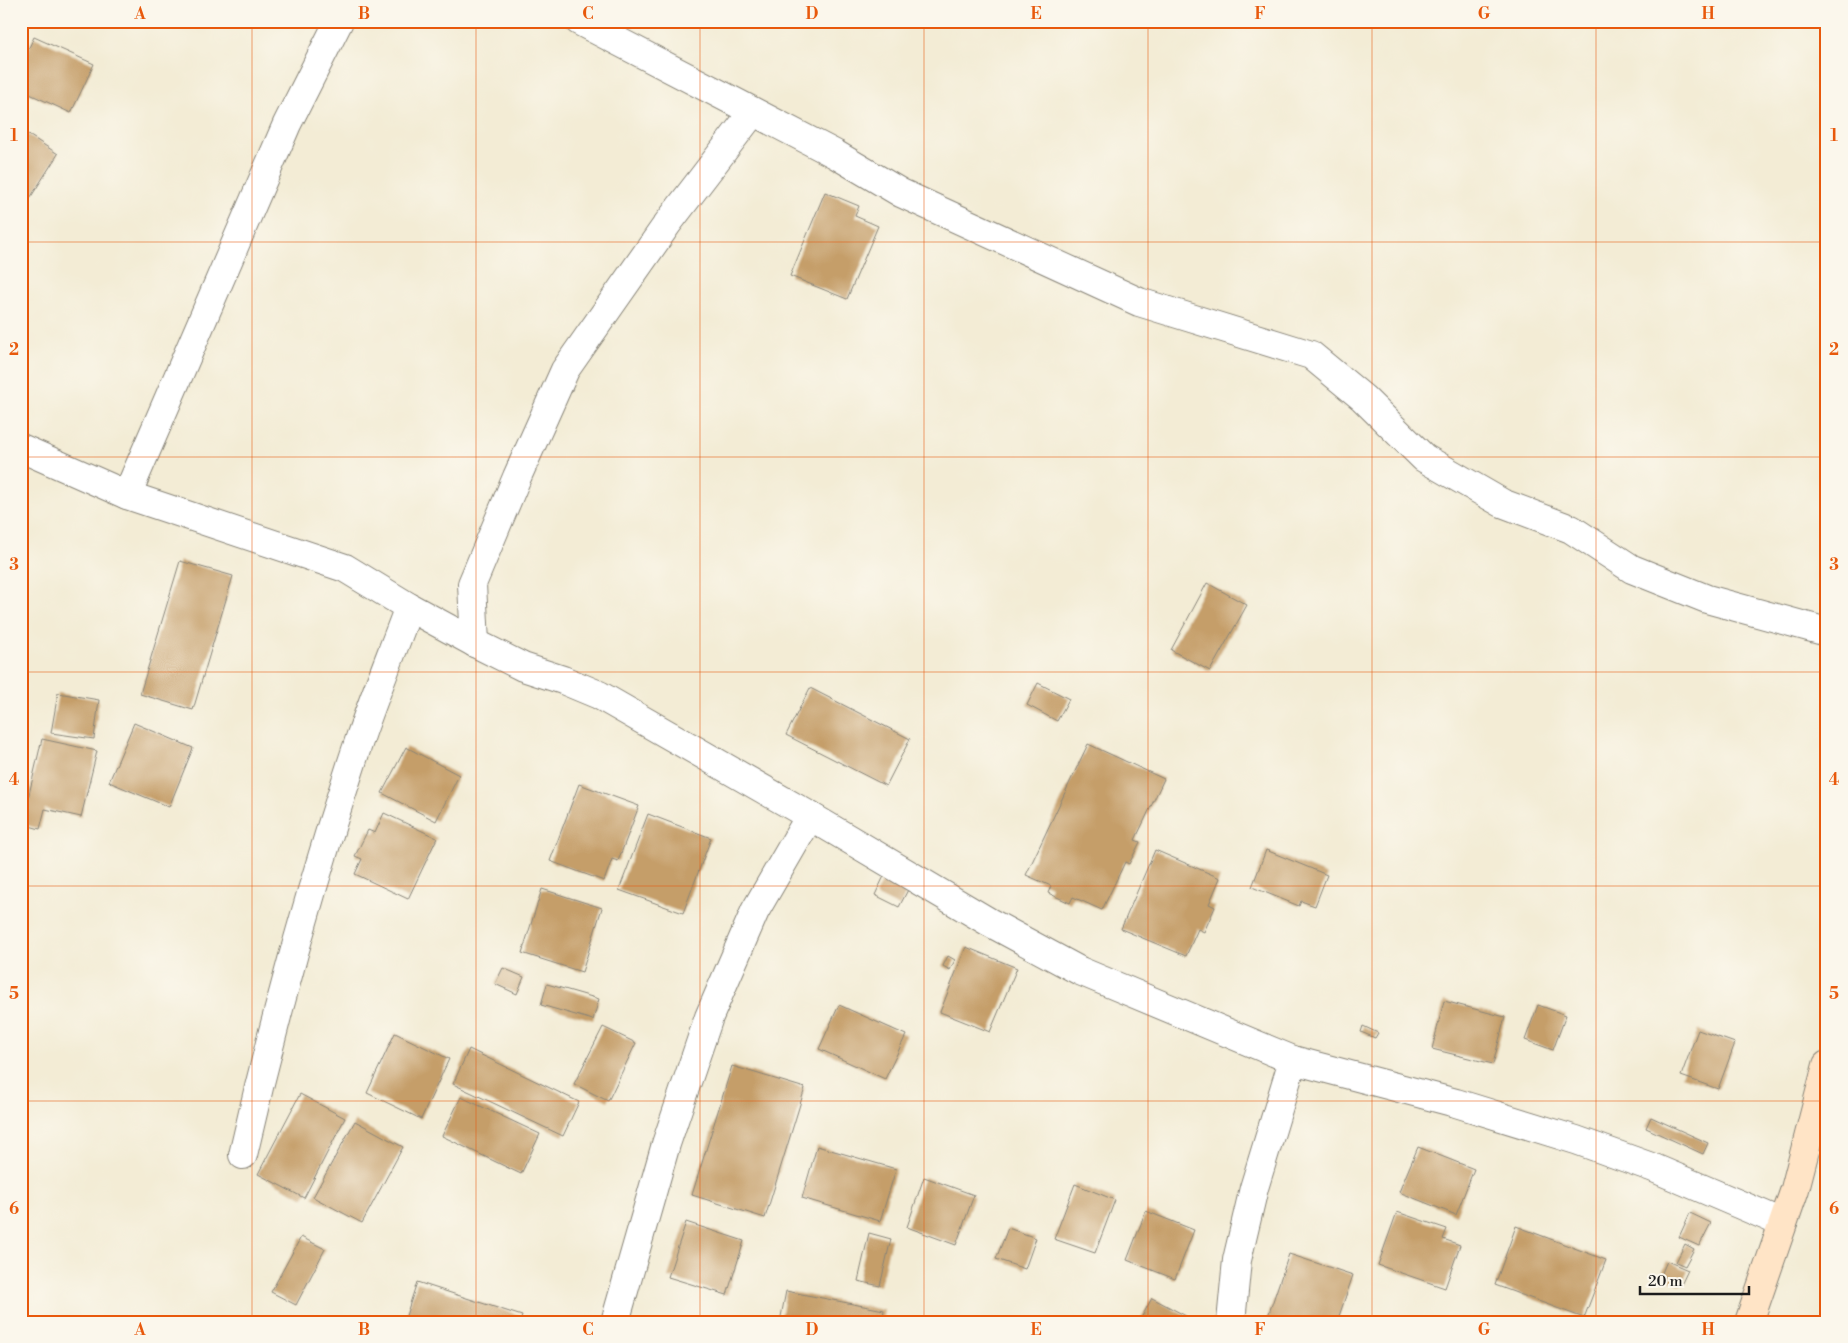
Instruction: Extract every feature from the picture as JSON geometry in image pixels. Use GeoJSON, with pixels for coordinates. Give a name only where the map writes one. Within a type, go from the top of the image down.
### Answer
{"type":"FeatureCollection","features":[{"type":"Feature","properties":{"kind":"main road"},"geometry":{"type":"LineString","coordinates":[[1749,1322],[1795,1189],[1827,1065]]}},
{"type":"Feature","properties":{"kind":"street"},"geometry":{"type":"LineString","coordinates":[[128,495],[287,124],[339,21]]}},
{"type":"Feature","properties":{"kind":"street"},"geometry":{"type":"LineString","coordinates":[[579,21],[835,154],[901,193],[1139,302],[1311,355],[1363,398],[1424,458],[1502,503],[1571,529],[1632,568],[1706,599],[1827,632]]}},
{"type":"Feature","properties":{"kind":"street"},"geometry":{"type":"LineString","coordinates":[[474,643],[472,584],[516,477],[566,370],[668,223],[753,112]]}},
{"type":"Feature","properties":{"kind":"street"},"geometry":{"type":"LineString","coordinates":[[21,448],[128,495],[345,568],[409,607],[474,643],[523,667],[599,695],[810,816],[989,922],[1080,971],[1293,1060],[1456,1103],[1576,1140],[1654,1168],[1783,1223]]}},
{"type":"Feature","properties":{"kind":"street"},"geometry":{"type":"LineString","coordinates":[[243,1155],[267,1052],[329,835],[360,738],[409,607]]}},
{"type":"Feature","properties":{"kind":"street"},"geometry":{"type":"LineString","coordinates":[[615,1322],[666,1144],[709,1017],[755,911],[810,816]]}},
{"type":"Feature","properties":{"kind":"street"},"geometry":{"type":"LineString","coordinates":[[1231,1322],[1238,1260],[1254,1188],[1293,1060]]}},
{"type":"Feature","properties":{"kind":"building"},"geometry":{"type":"Polygon","coordinates":[[[34,37],[94,64],[71,113],[21,90],[21,65],[34,37]]]}},
{"type":"Feature","properties":{"kind":"building"},"geometry":{"type":"Polygon","coordinates":[[[21,130],[58,154],[27,203],[21,200],[21,130]]]}},
{"type":"Feature","properties":{"kind":"building"},"geometry":{"type":"Polygon","coordinates":[[[825,192],[859,206],[855,216],[878,226],[847,299],[790,276],[825,192]]]}},
{"type":"Feature","properties":{"kind":"building"},"geometry":{"type":"Polygon","coordinates":[[[180,561],[233,576],[193,710],[140,694],[180,561]]]}},
{"type":"Feature","properties":{"kind":"building"},"geometry":{"type":"Polygon","coordinates":[[[1207,583],[1247,605],[1210,671],[1171,650],[1207,583]]]}},
{"type":"Feature","properties":{"kind":"building"},"geometry":{"type":"Polygon","coordinates":[[[1038,683],[1069,699],[1057,721],[1027,705],[1038,683]]]}},
{"type":"Feature","properties":{"kind":"building"},"geometry":{"type":"Polygon","coordinates":[[[810,688],[910,739],[886,786],[786,735],[810,688]]]}},
{"type":"Feature","properties":{"kind":"building"},"geometry":{"type":"Polygon","coordinates":[[[58,693],[99,700],[94,739],[51,733],[58,693]]]}},
{"type":"Feature","properties":{"kind":"building"},"geometry":{"type":"Polygon","coordinates":[[[134,723],[193,748],[169,807],[109,782],[134,723]]]}},
{"type":"Feature","properties":{"kind":"building"},"geometry":{"type":"Polygon","coordinates":[[[42,739],[97,751],[81,817],[45,809],[40,829],[22,824],[42,739]]]}},
{"type":"Feature","properties":{"kind":"building"},"geometry":{"type":"Polygon","coordinates":[[[1088,744],[1164,779],[1135,840],[1140,842],[1129,864],[1125,862],[1102,910],[1073,897],[1070,903],[1048,893],[1051,886],[1026,875],[1088,744]]]}},
{"type":"Feature","properties":{"kind":"building"},"geometry":{"type":"Polygon","coordinates":[[[406,747],[459,775],[436,821],[382,793],[406,747]]]}},
{"type":"Feature","properties":{"kind":"building"},"geometry":{"type":"Polygon","coordinates":[[[579,784],[639,806],[618,861],[612,859],[604,881],[550,861],[579,784]]]}},
{"type":"Feature","properties":{"kind":"building"},"geometry":{"type":"Polygon","coordinates":[[[384,813],[437,838],[408,899],[355,874],[362,859],[355,856],[368,830],[375,833],[384,813]]]}},
{"type":"Feature","properties":{"kind":"building"},"geometry":{"type":"Polygon","coordinates":[[[648,814],[711,838],[683,913],[619,890],[648,814]]]}},
{"type":"Feature","properties":{"kind":"building"},"geometry":{"type":"Polygon","coordinates":[[[1155,850],[1220,878],[1209,904],[1215,907],[1204,932],[1198,929],[1186,956],[1121,929],[1155,850]]]}},
{"type":"Feature","properties":{"kind":"building"},"geometry":{"type":"Polygon","coordinates":[[[1266,850],[1327,875],[1315,906],[1301,901],[1299,906],[1252,887],[1266,850]]]}},
{"type":"Feature","properties":{"kind":"building"},"geometry":{"type":"Polygon","coordinates":[[[885,874],[910,886],[899,907],[875,895],[885,874]]]}},
{"type":"Feature","properties":{"kind":"building"},"geometry":{"type":"Polygon","coordinates":[[[542,889],[602,908],[582,972],[522,953],[542,889]]]}},
{"type":"Feature","properties":{"kind":"building"},"geometry":{"type":"Polygon","coordinates":[[[966,947],[1017,968],[990,1032],[940,1012],[966,947]]]}},
{"type":"Feature","properties":{"kind":"building"},"geometry":{"type":"Polygon","coordinates":[[[948,956],[955,960],[950,970],[943,966],[948,956]]]}},
{"type":"Feature","properties":{"kind":"building"},"geometry":{"type":"Polygon","coordinates":[[[503,968],[524,977],[517,994],[495,984],[503,968]]]}},
{"type":"Feature","properties":{"kind":"building"},"geometry":{"type":"Polygon","coordinates":[[[547,984],[599,999],[593,1020],[541,1005],[547,984]]]}},
{"type":"Feature","properties":{"kind":"building"},"geometry":{"type":"Polygon","coordinates":[[[1444,1001],[1505,1017],[1493,1064],[1432,1049],[1444,1001]]]}},
{"type":"Feature","properties":{"kind":"building"},"geometry":{"type":"Polygon","coordinates":[[[839,1005],[906,1035],[885,1079],[819,1049],[839,1005]]]}},
{"type":"Feature","properties":{"kind":"building"},"geometry":{"type":"Polygon","coordinates":[[[1538,1005],[1566,1015],[1553,1050],[1525,1040],[1538,1005]]]}},
{"type":"Feature","properties":{"kind":"building"},"geometry":{"type":"Polygon","coordinates":[[[1363,1026],[1378,1033],[1375,1038],[1361,1032],[1363,1026]]]}},
{"type":"Feature","properties":{"kind":"building"},"geometry":{"type":"Polygon","coordinates":[[[603,1027],[636,1043],[608,1101],[574,1084],[603,1027]]]}},
{"type":"Feature","properties":{"kind":"building"},"geometry":{"type":"Polygon","coordinates":[[[1698,1030],[1735,1043],[1718,1089],[1681,1076],[1698,1030]]]}},
{"type":"Feature","properties":{"kind":"building"},"geometry":{"type":"Polygon","coordinates":[[[395,1033],[449,1059],[421,1119],[367,1093],[395,1033]]]}},
{"type":"Feature","properties":{"kind":"building"},"geometry":{"type":"Polygon","coordinates":[[[469,1049],[579,1102],[563,1136],[453,1084],[469,1049]]]}},
{"type":"Feature","properties":{"kind":"building"},"geometry":{"type":"Polygon","coordinates":[[[732,1066],[805,1088],[765,1218],[692,1195],[732,1066]]]}},
{"type":"Feature","properties":{"kind":"building"},"geometry":{"type":"Polygon","coordinates":[[[300,1094],[345,1118],[304,1198],[258,1174],[300,1094]]]}},
{"type":"Feature","properties":{"kind":"building"},"geometry":{"type":"Polygon","coordinates":[[[461,1097],[540,1134],[521,1174],[442,1136],[461,1097]]]}},
{"type":"Feature","properties":{"kind":"building"},"geometry":{"type":"Polygon","coordinates":[[[1651,1117],[1708,1143],[1703,1154],[1646,1128],[1651,1117]]]}},
{"type":"Feature","properties":{"kind":"building"},"geometry":{"type":"Polygon","coordinates":[[[355,1121],[403,1147],[362,1223],[313,1197],[355,1121]]]}},
{"type":"Feature","properties":{"kind":"building"},"geometry":{"type":"Polygon","coordinates":[[[817,1146],[896,1169],[880,1221],[802,1198],[817,1146]]]}},
{"type":"Feature","properties":{"kind":"building"},"geometry":{"type":"Polygon","coordinates":[[[1418,1147],[1474,1169],[1456,1215],[1399,1192],[1418,1147]]]}},
{"type":"Feature","properties":{"kind":"building"},"geometry":{"type":"Polygon","coordinates":[[[924,1177],[974,1195],[956,1245],[907,1227],[924,1177]]]}},
{"type":"Feature","properties":{"kind":"building"},"geometry":{"type":"Polygon","coordinates":[[[1075,1184],[1115,1200],[1095,1253],[1054,1239],[1075,1184]]]}},
{"type":"Feature","properties":{"kind":"building"},"geometry":{"type":"Polygon","coordinates":[[[1146,1211],[1194,1230],[1175,1279],[1127,1260],[1146,1211]]]}},
{"type":"Feature","properties":{"kind":"building"},"geometry":{"type":"Polygon","coordinates":[[[1397,1212],[1447,1229],[1443,1239],[1460,1245],[1445,1288],[1378,1265],[1397,1212]]]}},
{"type":"Feature","properties":{"kind":"building"},"geometry":{"type":"Polygon","coordinates":[[[1690,1213],[1711,1223],[1699,1246],[1679,1237],[1690,1213]]]}},
{"type":"Feature","properties":{"kind":"building"},"geometry":{"type":"Polygon","coordinates":[[[686,1222],[744,1241],[727,1295],[668,1277],[686,1222]]]}},
{"type":"Feature","properties":{"kind":"building"},"geometry":{"type":"Polygon","coordinates":[[[1516,1226],[1606,1260],[1584,1318],[1495,1285],[1516,1226]]]}},
{"type":"Feature","properties":{"kind":"building"},"geometry":{"type":"Polygon","coordinates":[[[1008,1228],[1036,1238],[1025,1269],[996,1259],[1008,1228]]]}},
{"type":"Feature","properties":{"kind":"building"},"geometry":{"type":"Polygon","coordinates":[[[869,1233],[891,1239],[880,1286],[858,1281],[869,1233]]]}},
{"type":"Feature","properties":{"kind":"building"},"geometry":{"type":"Polygon","coordinates":[[[301,1237],[325,1249],[296,1305],[271,1292],[301,1237]]]}},
{"type":"Feature","properties":{"kind":"building"},"geometry":{"type":"Polygon","coordinates":[[[1685,1244],[1694,1249],[1685,1266],[1676,1262],[1685,1244]]]}},
{"type":"Feature","properties":{"kind":"building"},"geometry":{"type":"Polygon","coordinates":[[[1289,1254],[1353,1275],[1337,1322],[1266,1322],[1289,1254]]]}},
{"type":"Feature","properties":{"kind":"building"},"geometry":{"type":"Polygon","coordinates":[[[1667,1261],[1688,1270],[1681,1285],[1661,1275],[1667,1261]]]}},
{"type":"Feature","properties":{"kind":"building"},"geometry":{"type":"Polygon","coordinates":[[[417,1282],[522,1316],[520,1322],[404,1322],[417,1282]]]}},
{"type":"Feature","properties":{"kind":"building"},"geometry":{"type":"Polygon","coordinates":[[[786,1291],[884,1310],[882,1322],[780,1322],[786,1291]]]}},
{"type":"Feature","properties":{"kind":"building"},"geometry":{"type":"Polygon","coordinates":[[[1152,1298],[1186,1316],[1183,1322],[1139,1322],[1152,1298]]]}}]}
